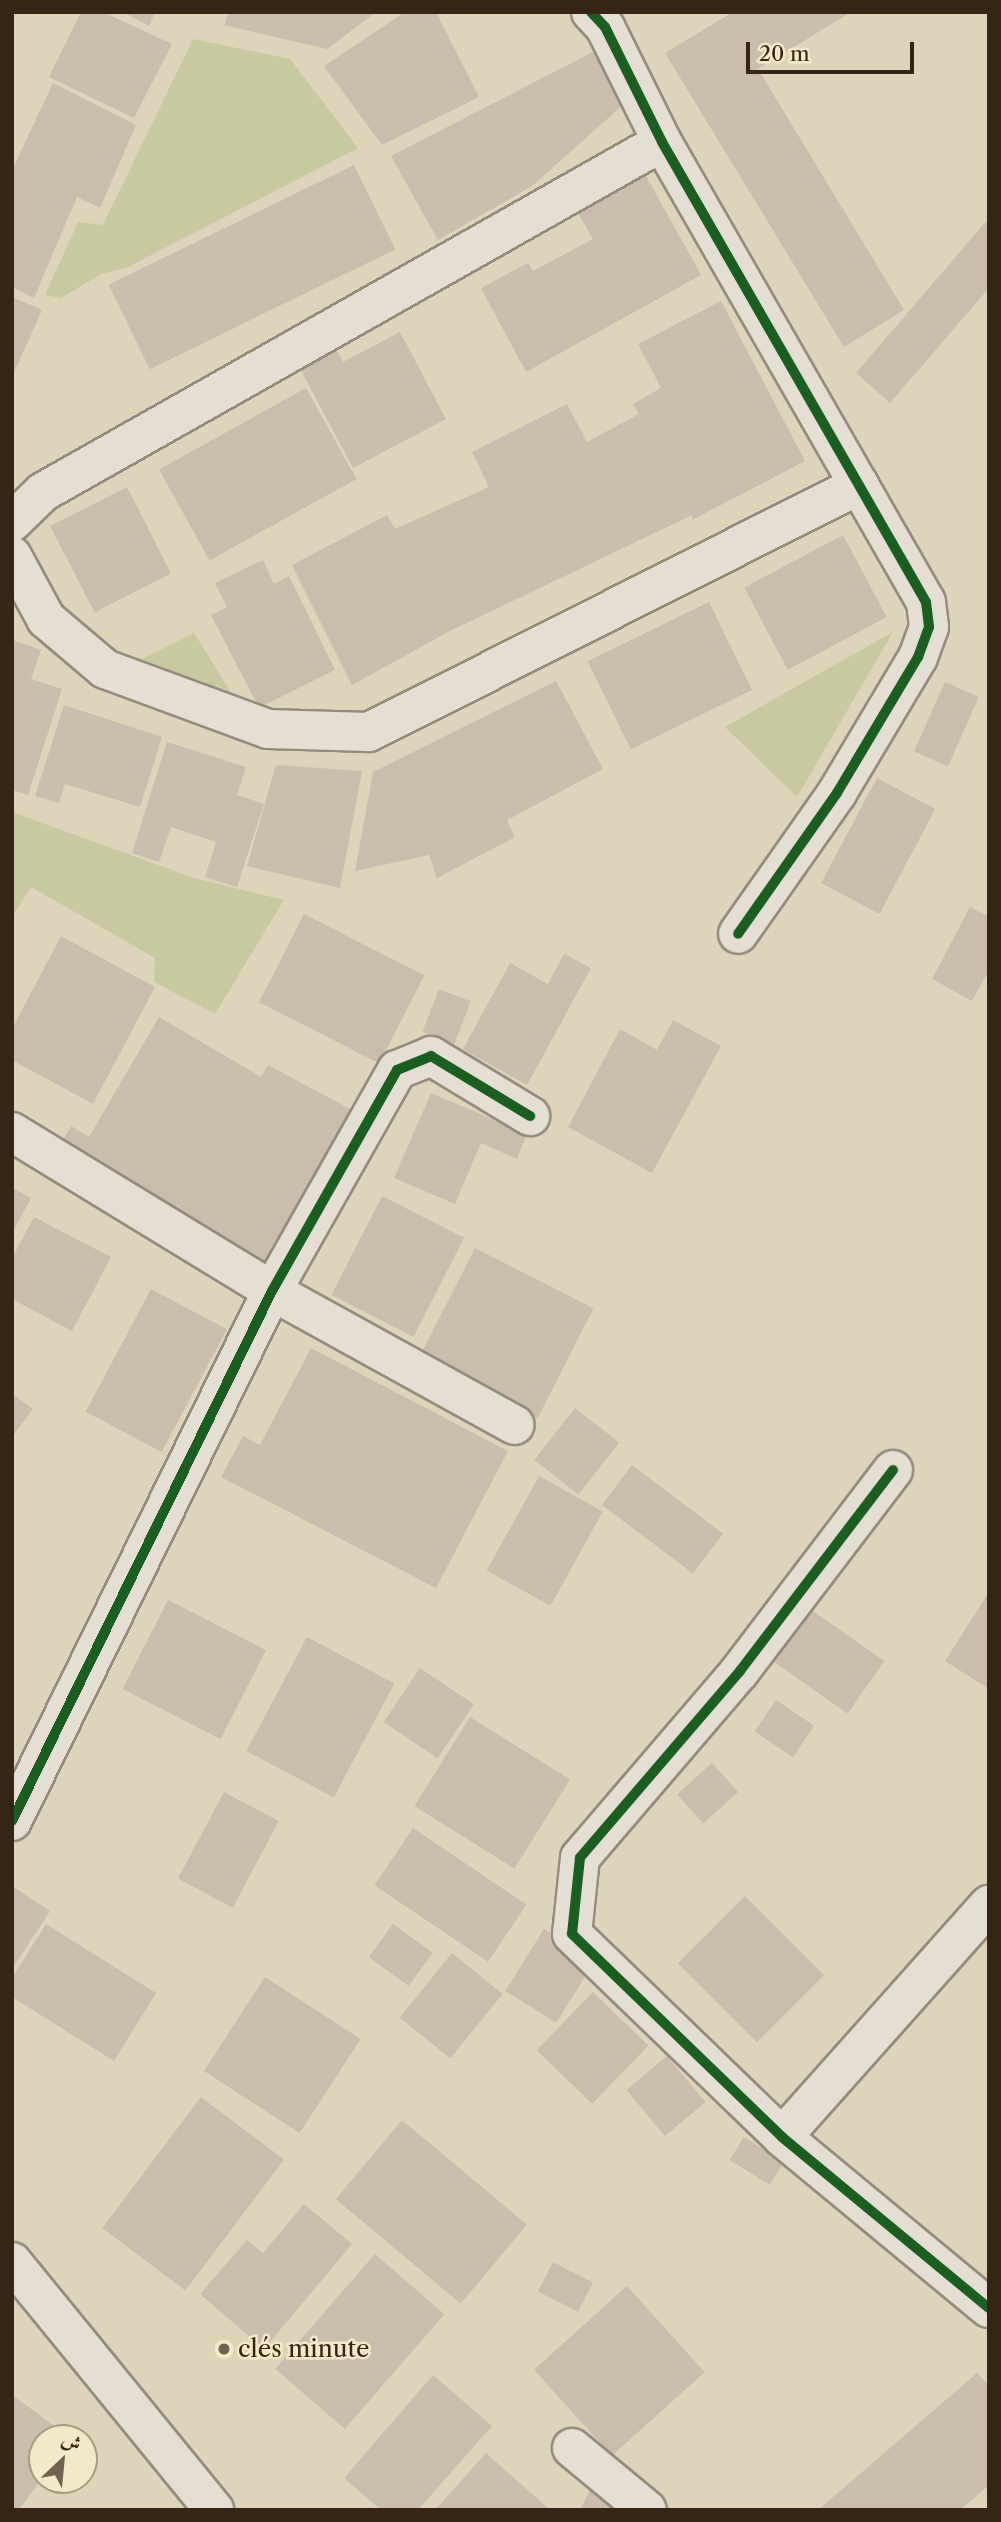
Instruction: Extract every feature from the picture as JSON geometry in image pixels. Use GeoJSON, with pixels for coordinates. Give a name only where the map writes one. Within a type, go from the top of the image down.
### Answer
{"type":"FeatureCollection","features":[{"type":"Feature","properties":{"kind":"street"},"geometry":{"type":"LineString","coordinates":[[591,12],[605,27],[662,142],[926,602],[929,627],[918,657],[837,793],[738,934]]}},
{"type":"Feature","properties":{"kind":"street"},"geometry":{"type":"LineString","coordinates":[[12,522],[43,492],[662,142]]}},
{"type":"Feature","properties":{"kind":"street"},"geometry":{"type":"LineString","coordinates":[[12,556],[46,619],[105,669],[268,729],[369,732],[859,485]]}},
{"type":"Feature","properties":{"kind":"street"},"geometry":{"type":"LineString","coordinates":[[12,1821],[272,1291],[397,1070],[431,1056],[530,1116]]}},
{"type":"Feature","properties":{"kind":"street"},"geometry":{"type":"LineString","coordinates":[[12,1132],[272,1291],[515,1426]]}},
{"type":"Feature","properties":{"kind":"street"},"geometry":{"type":"LineString","coordinates":[[893,1470],[740,1671],[580,1858],[572,1934],[782,2137],[986,2301]]}},
{"type":"Feature","properties":{"kind":"street"},"geometry":{"type":"LineString","coordinates":[[782,2137],[989,1905]]}},
{"type":"Feature","properties":{"kind":"street"},"geometry":{"type":"LineString","coordinates":[[12,2262],[214,2510]]}},
{"type":"Feature","properties":{"kind":"street"},"geometry":{"type":"LineString","coordinates":[[572,2448],[647,2510]]}},
{"type":"Feature","properties":{"kind":"green space"},"geometry":{"type":"Polygon","coordinates":[[[193,39],[290,59],[358,148],[126,268],[101,274],[61,298],[45,295],[78,222],[103,225],[193,39]]]}},
{"type":"Feature","properties":{"kind":"green space"},"geometry":{"type":"Polygon","coordinates":[[[893,632],[797,797],[725,727],[893,632]]]}},
{"type":"Feature","properties":{"kind":"green space"},"geometry":{"type":"Polygon","coordinates":[[[194,633],[241,709],[142,659],[194,633]]]}},
{"type":"Feature","properties":{"kind":"green space"},"geometry":{"type":"Polygon","coordinates":[[[12,812],[194,878],[284,900],[215,1014],[154,982],[155,958],[31,887],[12,917],[12,812]]]}},
{"type":"Feature","properties":{"kind":"building"},"geometry":{"type":"Polygon","coordinates":[[[81,12],[103,12],[172,44],[134,118],[49,77],[81,12]]]}},
{"type":"Feature","properties":{"kind":"building"},"geometry":{"type":"Polygon","coordinates":[[[123,12],[155,12],[149,26],[123,12]]]}},
{"type":"Feature","properties":{"kind":"building"},"geometry":{"type":"Polygon","coordinates":[[[229,12],[376,12],[327,49],[224,25],[229,12]]]}},
{"type":"Feature","properties":{"kind":"building"},"geometry":{"type":"Polygon","coordinates":[[[405,12],[436,12],[479,97],[382,145],[324,66],[405,12]]]}},
{"type":"Feature","properties":{"kind":"building"},"geometry":{"type":"Polygon","coordinates":[[[733,12],[851,12],[758,69],[904,310],[844,347],[665,53],[733,12]]]}},
{"type":"Feature","properties":{"kind":"building"},"geometry":{"type":"Polygon","coordinates":[[[593,52],[624,104],[532,186],[438,240],[391,156],[593,52]]]}},
{"type":"Feature","properties":{"kind":"building"},"geometry":{"type":"Polygon","coordinates":[[[53,83],[136,125],[100,208],[77,197],[34,298],[12,287],[12,170],[53,83]]]}},
{"type":"Feature","properties":{"kind":"building"},"geometry":{"type":"Polygon","coordinates":[[[354,165],[395,249],[150,369],[109,285],[354,165]]]}},
{"type":"Feature","properties":{"kind":"building"},"geometry":{"type":"Polygon","coordinates":[[[642,169],[701,275],[526,372],[481,288],[528,263],[533,271],[593,239],[574,206],[642,169]]]}},
{"type":"Feature","properties":{"kind":"building"},"geometry":{"type":"Polygon","coordinates":[[[989,218],[989,288],[890,403],[856,373],[989,218]]]}},
{"type":"Feature","properties":{"kind":"building"},"geometry":{"type":"Polygon","coordinates":[[[12,297],[42,310],[12,377],[12,297]]]}},
{"type":"Feature","properties":{"kind":"building"},"geometry":{"type":"Polygon","coordinates":[[[721,301],[805,461],[692,520],[692,515],[450,631],[352,685],[292,565],[387,515],[395,529],[489,487],[472,452],[567,404],[587,442],[639,414],[633,404],[661,388],[638,344],[721,301]]]}},
{"type":"Feature","properties":{"kind":"building"},"geometry":{"type":"Polygon","coordinates":[[[400,332],[446,419],[353,468],[299,367],[336,348],[343,362],[400,332]]]}},
{"type":"Feature","properties":{"kind":"building"},"geometry":{"type":"Polygon","coordinates":[[[306,388],[356,479],[209,560],[159,469],[306,388]]]}},
{"type":"Feature","properties":{"kind":"building"},"geometry":{"type":"Polygon","coordinates":[[[127,487],[171,573],[94,612],[50,526],[127,487]]]}},
{"type":"Feature","properties":{"kind":"building"},"geometry":{"type":"Polygon","coordinates":[[[843,535],[887,617],[788,670],[744,588],[843,535]]]}},
{"type":"Feature","properties":{"kind":"building"},"geometry":{"type":"Polygon","coordinates":[[[263,560],[274,584],[289,576],[335,670],[259,708],[211,615],[227,607],[215,583],[263,560]]]}},
{"type":"Feature","properties":{"kind":"building"},"geometry":{"type":"Polygon","coordinates":[[[709,602],[752,690],[631,749],[588,661],[709,602]]]}},
{"type":"Feature","properties":{"kind":"building"},"geometry":{"type":"Polygon","coordinates":[[[13,640],[41,650],[31,679],[62,689],[28,795],[12,790],[13,640]]]}},
{"type":"Feature","properties":{"kind":"building"},"geometry":{"type":"Polygon","coordinates":[[[556,681],[603,769],[507,820],[515,837],[437,878],[429,855],[355,871],[373,772],[556,681]]]}},
{"type":"Feature","properties":{"kind":"building"},"geometry":{"type":"Polygon","coordinates":[[[945,682],[979,697],[948,766],[914,751],[945,682]]]}},
{"type":"Feature","properties":{"kind":"building"},"geometry":{"type":"Polygon","coordinates":[[[64,705],[162,737],[140,807],[65,784],[59,803],[35,796],[64,705]]]}},
{"type":"Feature","properties":{"kind":"building"},"geometry":{"type":"Polygon","coordinates":[[[167,742],[246,767],[237,795],[264,804],[237,887],[205,877],[216,842],[171,827],[159,862],[132,853],[167,742]]]}},
{"type":"Feature","properties":{"kind":"building"},"geometry":{"type":"Polygon","coordinates":[[[276,765],[362,771],[340,888],[247,866],[276,765]]]}},
{"type":"Feature","properties":{"kind":"building"},"geometry":{"type":"Polygon","coordinates":[[[877,778],[935,809],[879,914],[821,883],[877,778]]]}},
{"type":"Feature","properties":{"kind":"building"},"geometry":{"type":"Polygon","coordinates":[[[970,907],[989,917],[989,970],[972,1001],[932,979],[970,907]]]}},
{"type":"Feature","properties":{"kind":"building"},"geometry":{"type":"Polygon","coordinates":[[[304,914],[424,975],[379,1063],[259,1002],[304,914]]]}},
{"type":"Feature","properties":{"kind":"building"},"geometry":{"type":"Polygon","coordinates":[[[61,936],[155,987],[93,1104],[12,1060],[12,1029],[61,936]]]}},
{"type":"Feature","properties":{"kind":"building"},"geometry":{"type":"Polygon","coordinates":[[[564,954],[591,968],[527,1085],[463,1049],[510,963],[548,984],[564,954]]]}},
{"type":"Feature","properties":{"kind":"building"},"geometry":{"type":"Polygon","coordinates":[[[439,989],[471,1001],[454,1044],[423,1032],[439,989]]]}},
{"type":"Feature","properties":{"kind":"building"},"geometry":{"type":"Polygon","coordinates":[[[159,1017],[261,1077],[268,1065],[378,1124],[287,1280],[61,1144],[71,1126],[89,1137],[159,1017]]]}},
{"type":"Feature","properties":{"kind":"building"},"geometry":{"type":"Polygon","coordinates":[[[673,1020],[721,1046],[652,1173],[568,1127],[620,1029],[657,1050],[673,1020]]]}},
{"type":"Feature","properties":{"kind":"building"},"geometry":{"type":"Polygon","coordinates":[[[431,1093],[527,1134],[517,1159],[481,1143],[455,1204],[394,1178],[431,1093]]]}},
{"type":"Feature","properties":{"kind":"building"},"geometry":{"type":"Polygon","coordinates":[[[12,1188],[31,1198],[12,1234],[12,1188]]]}},
{"type":"Feature","properties":{"kind":"building"},"geometry":{"type":"Polygon","coordinates":[[[382,1196],[464,1238],[414,1337],[332,1295],[382,1196]]]}},
{"type":"Feature","properties":{"kind":"building"},"geometry":{"type":"Polygon","coordinates":[[[34,1217],[111,1257],[72,1331],[12,1299],[12,1258],[34,1217]]]}},
{"type":"Feature","properties":{"kind":"building"},"geometry":{"type":"Polygon","coordinates":[[[475,1248],[594,1308],[538,1418],[419,1358],[475,1248]]]}},
{"type":"Feature","properties":{"kind":"building"},"geometry":{"type":"Polygon","coordinates":[[[151,1289],[227,1329],[162,1452],[86,1412],[151,1289]]]}},
{"type":"Feature","properties":{"kind":"building"},"geometry":{"type":"Polygon","coordinates":[[[311,1348],[508,1451],[436,1588],[221,1477],[243,1436],[260,1445],[311,1348]]]}},
{"type":"Feature","properties":{"kind":"building"},"geometry":{"type":"Polygon","coordinates":[[[12,1394],[33,1409],[12,1437],[12,1394]]]}},
{"type":"Feature","properties":{"kind":"building"},"geometry":{"type":"Polygon","coordinates":[[[575,1408],[619,1442],[578,1494],[534,1460],[575,1408]]]}},
{"type":"Feature","properties":{"kind":"building"},"geometry":{"type":"Polygon","coordinates":[[[632,1465],[723,1534],[693,1574],[602,1505],[632,1465]]]}},
{"type":"Feature","properties":{"kind":"building"},"geometry":{"type":"Polygon","coordinates":[[[539,1476],[603,1511],[550,1606],[487,1570],[539,1476]]]}},
{"type":"Feature","properties":{"kind":"building"},"geometry":{"type":"Polygon","coordinates":[[[989,1592],[989,1689],[945,1661],[989,1592]]]}},
{"type":"Feature","properties":{"kind":"building"},"geometry":{"type":"Polygon","coordinates":[[[168,1600],[266,1650],[221,1739],[123,1689],[168,1600]]]}},
{"type":"Feature","properties":{"kind":"building"},"geometry":{"type":"Polygon","coordinates":[[[800,1602],[884,1661],[848,1714],[763,1654],[800,1602]]]}},
{"type":"Feature","properties":{"kind":"building"},"geometry":{"type":"Polygon","coordinates":[[[307,1637],[394,1683],[334,1797],[246,1751],[307,1637]]]}},
{"type":"Feature","properties":{"kind":"building"},"geometry":{"type":"Polygon","coordinates":[[[420,1668],[474,1704],[438,1758],[384,1722],[420,1668]]]}},
{"type":"Feature","properties":{"kind":"building"},"geometry":{"type":"Polygon","coordinates":[[[776,1700],[814,1726],[793,1757],[755,1732],[776,1700]]]}},
{"type":"Feature","properties":{"kind":"building"},"geometry":{"type":"Polygon","coordinates":[[[470,1717],[570,1780],[514,1869],[414,1806],[470,1717]]]}},
{"type":"Feature","properties":{"kind":"building"},"geometry":{"type":"Polygon","coordinates":[[[712,1763],[738,1792],[703,1823],[677,1794],[712,1763]]]}},
{"type":"Feature","properties":{"kind":"building"},"geometry":{"type":"Polygon","coordinates":[[[224,1792],[279,1821],[233,1908],[178,1879],[224,1792]]]}},
{"type":"Feature","properties":{"kind":"building"},"geometry":{"type":"Polygon","coordinates":[[[413,1828],[527,1905],[488,1962],[374,1885],[413,1828]]]}},
{"type":"Feature","properties":{"kind":"building"},"geometry":{"type":"Polygon","coordinates":[[[12,1886],[50,1911],[12,1969],[12,1886]]]}},
{"type":"Feature","properties":{"kind":"building"},"geometry":{"type":"Polygon","coordinates":[[[745,1896],[824,1975],[757,2042],[678,1963],[745,1896]]]}},
{"type":"Feature","properties":{"kind":"building"},"geometry":{"type":"Polygon","coordinates":[[[46,1924],[156,1993],[114,2061],[12,1997],[12,1978],[46,1924]]]}},
{"type":"Feature","properties":{"kind":"building"},"geometry":{"type":"Polygon","coordinates":[[[393,1924],[433,1953],[409,1986],[369,1957],[393,1924]]]}},
{"type":"Feature","properties":{"kind":"building"},"geometry":{"type":"Polygon","coordinates":[[[544,1929],[595,1961],[556,2023],[505,1991],[544,1929]]]}},
{"type":"Feature","properties":{"kind":"building"},"geometry":{"type":"Polygon","coordinates":[[[452,1953],[503,1994],[450,2058],[400,2018],[452,1953]]]}},
{"type":"Feature","properties":{"kind":"building"},"geometry":{"type":"Polygon","coordinates":[[[265,1977],[361,2039],[300,2133],[204,2071],[265,1977]]]}},
{"type":"Feature","properties":{"kind":"building"},"geometry":{"type":"Polygon","coordinates":[[[593,1992],[648,2045],[592,2104],[537,2050],[593,1992]]]}},
{"type":"Feature","properties":{"kind":"building"},"geometry":{"type":"Polygon","coordinates":[[[667,2056],[706,2102],[665,2136],[626,2090],[667,2056]]]}},
{"type":"Feature","properties":{"kind":"building"},"geometry":{"type":"Polygon","coordinates":[[[201,2097],[284,2160],[185,2291],[102,2228],[201,2097]]]}},
{"type":"Feature","properties":{"kind":"building"},"geometry":{"type":"Polygon","coordinates":[[[402,2120],[527,2225],[461,2304],[336,2199],[402,2120]]]}},
{"type":"Feature","properties":{"kind":"building"},"geometry":{"type":"Polygon","coordinates":[[[744,2137],[784,2162],[770,2185],[730,2160],[744,2137]]]}},
{"type":"Feature","properties":{"kind":"building"},"geometry":{"type":"Polygon","coordinates":[[[304,2204],[352,2244],[264,2349],[200,2294],[247,2240],[263,2253],[304,2204]]]}},
{"type":"Feature","properties":{"kind":"building"},"geometry":{"type":"Polygon","coordinates":[[[375,2254],[444,2314],[345,2429],[275,2369],[375,2254]]]}},
{"type":"Feature","properties":{"kind":"building"},"geometry":{"type":"Polygon","coordinates":[[[553,2262],[593,2282],[578,2312],[538,2291],[553,2262]]]}},
{"type":"Feature","properties":{"kind":"building"},"geometry":{"type":"Polygon","coordinates":[[[627,2286],[705,2372],[612,2456],[534,2370],[627,2286]]]}},
{"type":"Feature","properties":{"kind":"building"},"geometry":{"type":"Polygon","coordinates":[[[977,2373],[989,2386],[989,2485],[960,2510],[818,2510],[977,2373]]]}},
{"type":"Feature","properties":{"kind":"building"},"geometry":{"type":"Polygon","coordinates":[[[433,2375],[492,2426],[418,2510],[381,2510],[344,2478],[433,2375]]]}},
{"type":"Feature","properties":{"kind":"building"},"geometry":{"type":"Polygon","coordinates":[[[12,2395],[52,2424],[28,2424],[28,2494],[30,2494],[19,2510],[12,2510],[12,2395]]]}},
{"type":"Feature","properties":{"kind":"building"},"geometry":{"type":"Polygon","coordinates":[[[486,2453],[550,2510],[435,2510],[486,2453]]]}},
{"type":"Feature","properties":{"kind":"building"},"geometry":{"type":"Polygon","coordinates":[[[595,2480],[618,2510],[580,2510],[595,2480]]]}},
{"type":"Feature","properties":{"kind":"cycle path"},"geometry":{"type":"LineString","coordinates":[[591,12],[605,27],[662,142],[926,602],[929,627],[918,657],[837,793],[738,934]]}},
{"type":"Feature","properties":{"kind":"cycle path"},"geometry":{"type":"LineString","coordinates":[[12,1821],[272,1291],[397,1070],[431,1056],[530,1116]]}},
{"type":"Feature","properties":{"kind":"cycle path"},"geometry":{"type":"LineString","coordinates":[[893,1470],[740,1671],[580,1858],[572,1934],[782,2137],[989,2308]]}},
{"type":"Feature","properties":{"kind":"place","name":"clés minute"},"geometry":{"type":"Point","coordinates":[224,2349]}}]}
